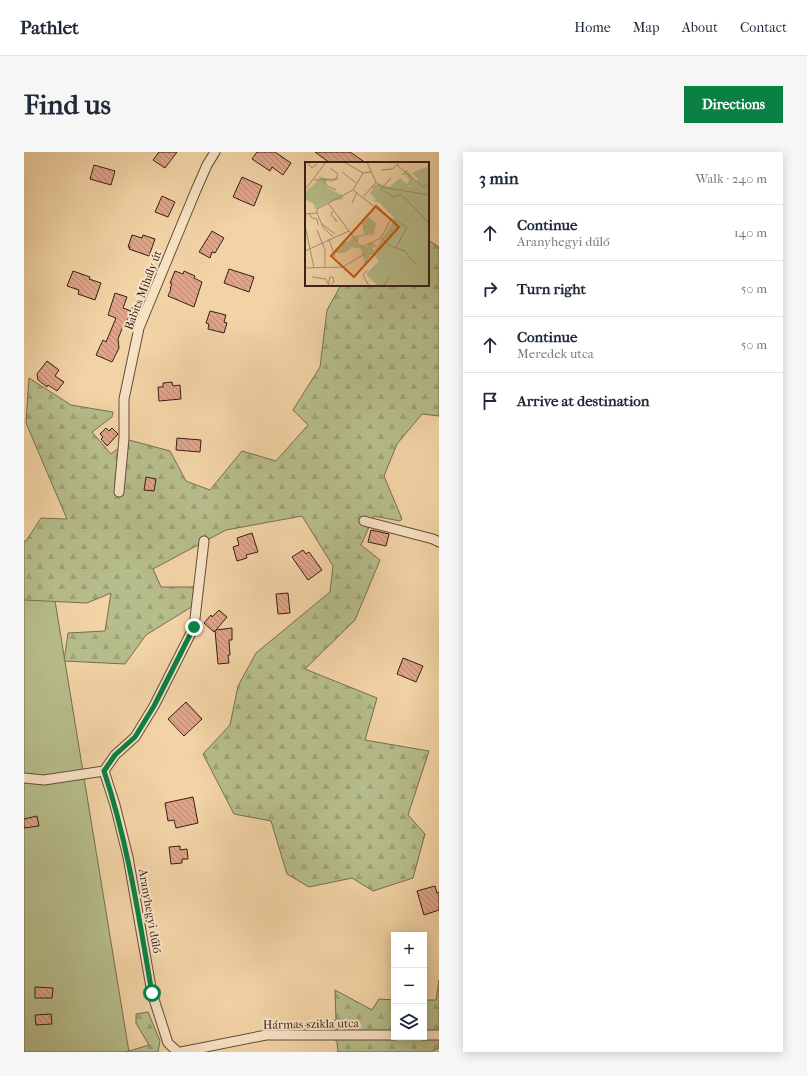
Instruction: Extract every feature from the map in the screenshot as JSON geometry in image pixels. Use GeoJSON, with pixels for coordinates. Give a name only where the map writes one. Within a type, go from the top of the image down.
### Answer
{"type":"FeatureCollection","features":[{"type":"Feature","properties":{"kind":"street","name":"Babits Mihály út"},"geometry":{"type":"LineString","coordinates":[[119,492],[124,438],[124,399],[139,328],[193,196],[207,165],[215,152]]}},
{"type":"Feature","properties":{"kind":"street"},"geometry":{"type":"LineString","coordinates":[[364,521],[433,539],[439,542]]}},
{"type":"Feature","properties":{"kind":"street"},"geometry":{"type":"LineString","coordinates":[[24,778],[44,780],[104,771],[115,755],[135,737],[154,706],[194,627],[204,541]]}},
{"type":"Feature","properties":{"kind":"street","name":"Aranyhegyi dűlő"},"geometry":{"type":"LineString","coordinates":[[104,771],[115,805],[128,857],[152,993],[168,1043],[180,1052]]}},
{"type":"Feature","properties":{"kind":"street","name":"Hármas-szikla utca"},"geometry":{"type":"LineString","coordinates":[[180,1052],[266,1035],[391,1035]]}},
{"type":"Feature","properties":{"kind":"street"},"geometry":{"type":"LineString","coordinates":[[427,1035],[439,1035]]}},
{"type":"Feature","properties":{"kind":"green space"},"geometry":{"type":"Polygon","coordinates":[[[429,241],[439,247],[439,416],[422,414],[397,444],[384,476],[402,519],[400,521],[374,516],[361,545],[380,560],[355,620],[305,669],[377,698],[365,740],[429,751],[408,815],[425,834],[413,878],[373,891],[352,878],[309,887],[287,874],[271,821],[234,814],[203,754],[230,725],[238,686],[256,653],[330,592],[333,566],[302,516],[226,530],[153,569],[161,587],[194,587],[193,606],[146,635],[125,664],[64,661],[68,633],[105,631],[111,593],[87,603],[24,600],[24,541],[26,541],[41,518],[67,519],[26,423],[29,378],[71,405],[113,412],[112,417],[92,432],[111,454],[129,440],[170,451],[186,481],[210,490],[242,451],[276,461],[308,425],[293,410],[320,367],[327,310],[340,286],[429,286],[429,241]]]}},
{"type":"Feature","properties":{"kind":"green space"},"geometry":{"type":"Polygon","coordinates":[[[24,561],[49,564],[129,1052],[24,1052],[24,561]]]}},
{"type":"Feature","properties":{"kind":"green space"},"geometry":{"type":"Polygon","coordinates":[[[439,980],[439,1048],[431,1052],[338,1052],[337,1042],[326,1031],[336,1019],[335,990],[372,1010],[379,999],[391,1000],[391,1040],[427,1040],[427,1000],[436,1000],[439,980]]]}},
{"type":"Feature","properties":{"kind":"green space"},"geometry":{"type":"Polygon","coordinates":[[[148,1012],[160,1041],[158,1052],[126,1052],[149,1045],[136,1023],[136,1014],[148,1012]]]}},
{"type":"Feature","properties":{"kind":"building"},"geometry":{"type":"Polygon","coordinates":[[[159,152],[177,152],[165,168],[153,160],[159,152]]]}},
{"type":"Feature","properties":{"kind":"building"},"geometry":{"type":"Polygon","coordinates":[[[257,152],[275,152],[291,163],[283,175],[272,167],[270,171],[252,159],[257,152]]]}},
{"type":"Feature","properties":{"kind":"building"},"geometry":{"type":"Polygon","coordinates":[[[315,152],[350,152],[365,162],[329,162],[315,152]]]}},
{"type":"Feature","properties":{"kind":"building"},"geometry":{"type":"Polygon","coordinates":[[[94,165],[115,171],[111,185],[90,179],[94,165]]]}},
{"type":"Feature","properties":{"kind":"building"},"geometry":{"type":"Polygon","coordinates":[[[242,177],[262,186],[254,206],[233,197],[242,177]]]}},
{"type":"Feature","properties":{"kind":"building"},"geometry":{"type":"Polygon","coordinates":[[[162,196],[175,202],[168,217],[155,212],[162,196]]]}},
{"type":"Feature","properties":{"kind":"building"},"geometry":{"type":"Polygon","coordinates":[[[212,231],[224,238],[215,253],[212,252],[210,258],[199,252],[212,231]]]}},
{"type":"Feature","properties":{"kind":"building"},"geometry":{"type":"Polygon","coordinates":[[[132,235],[142,238],[143,235],[155,239],[149,256],[129,249],[130,247],[128,247],[132,235]]]}},
{"type":"Feature","properties":{"kind":"building"},"geometry":{"type":"Polygon","coordinates":[[[229,269],[254,277],[249,292],[224,283],[229,269]]]}},
{"type":"Feature","properties":{"kind":"building"},"geometry":{"type":"Polygon","coordinates":[[[73,271],[101,283],[95,300],[78,294],[79,290],[67,286],[73,271]]]}},
{"type":"Feature","properties":{"kind":"building"},"geometry":{"type":"Polygon","coordinates":[[[175,271],[183,274],[184,271],[195,276],[194,278],[202,282],[194,307],[168,296],[172,284],[170,283],[175,271]]]}},
{"type":"Feature","properties":{"kind":"building"},"geometry":{"type":"Polygon","coordinates":[[[115,293],[127,297],[123,308],[131,311],[127,322],[125,321],[118,339],[119,348],[112,362],[96,355],[103,340],[106,342],[116,318],[108,315],[115,293]]]}},
{"type":"Feature","properties":{"kind":"building"},"geometry":{"type":"Polygon","coordinates":[[[210,311],[226,315],[224,322],[227,323],[224,333],[208,329],[209,324],[206,323],[210,311]]]}},
{"type":"Feature","properties":{"kind":"building"},"geometry":{"type":"Polygon","coordinates":[[[47,361],[59,370],[55,376],[64,382],[57,391],[48,385],[47,387],[38,380],[37,374],[47,361]]]}},
{"type":"Feature","properties":{"kind":"building"},"geometry":{"type":"Polygon","coordinates":[[[172,382],[173,386],[180,385],[181,399],[159,401],[158,387],[163,387],[163,383],[172,382]]]}},
{"type":"Feature","properties":{"kind":"building"},"geometry":{"type":"Polygon","coordinates":[[[106,428],[109,431],[112,428],[118,434],[107,446],[101,439],[103,437],[100,434],[106,428]]]}},
{"type":"Feature","properties":{"kind":"building"},"geometry":{"type":"Polygon","coordinates":[[[177,438],[201,440],[200,452],[176,450],[177,438]]]}},
{"type":"Feature","properties":{"kind":"building"},"geometry":{"type":"Polygon","coordinates":[[[146,477],[156,479],[154,491],[144,490],[146,477]]]}},
{"type":"Feature","properties":{"kind":"building"},"geometry":{"type":"Polygon","coordinates":[[[371,530],[389,534],[386,546],[368,542],[371,530]]]}},
{"type":"Feature","properties":{"kind":"building"},"geometry":{"type":"Polygon","coordinates":[[[252,533],[258,552],[246,555],[247,558],[237,561],[233,547],[239,545],[237,538],[252,533]]]}},
{"type":"Feature","properties":{"kind":"building"},"geometry":{"type":"Polygon","coordinates":[[[303,550],[306,554],[309,552],[322,570],[308,580],[292,557],[303,550]]]}},
{"type":"Feature","properties":{"kind":"building"},"geometry":{"type":"Polygon","coordinates":[[[288,593],[290,613],[278,614],[276,594],[288,593]]]}},
{"type":"Feature","properties":{"kind":"building"},"geometry":{"type":"Polygon","coordinates":[[[219,610],[227,617],[216,630],[232,628],[232,640],[229,640],[229,663],[218,664],[215,630],[214,632],[204,623],[211,615],[212,617],[219,610]]]}},
{"type":"Feature","properties":{"kind":"building"},"geometry":{"type":"Polygon","coordinates":[[[403,658],[423,666],[416,682],[397,674],[403,658]]]}},
{"type":"Feature","properties":{"kind":"building"},"geometry":{"type":"Polygon","coordinates":[[[186,702],[202,719],[184,736],[168,719],[186,702]]]}},
{"type":"Feature","properties":{"kind":"building"},"geometry":{"type":"Polygon","coordinates":[[[193,797],[198,823],[176,828],[174,820],[168,821],[165,803],[193,797]]]}},
{"type":"Feature","properties":{"kind":"building"},"geometry":{"type":"Polygon","coordinates":[[[37,816],[39,826],[24,828],[24,819],[37,816]]]}},
{"type":"Feature","properties":{"kind":"building"},"geometry":{"type":"Polygon","coordinates":[[[180,846],[180,850],[187,849],[188,859],[182,859],[182,863],[171,864],[169,847],[180,846]]]}},
{"type":"Feature","properties":{"kind":"building"},"geometry":{"type":"Polygon","coordinates":[[[435,886],[437,893],[439,892],[439,910],[424,915],[417,891],[435,886]]]}},
{"type":"Feature","properties":{"kind":"building"},"geometry":{"type":"Polygon","coordinates":[[[35,987],[53,988],[52,998],[35,998],[35,987]]]}},
{"type":"Feature","properties":{"kind":"building"},"geometry":{"type":"Polygon","coordinates":[[[51,1014],[52,1024],[36,1025],[35,1015],[51,1014]]]}},
{"type":"Feature","properties":{"kind":"route"},"geometry":{"type":"LineString","coordinates":[[152,993],[128,857],[115,805],[104,771],[115,755],[135,737],[154,706],[194,627]]}}]}
